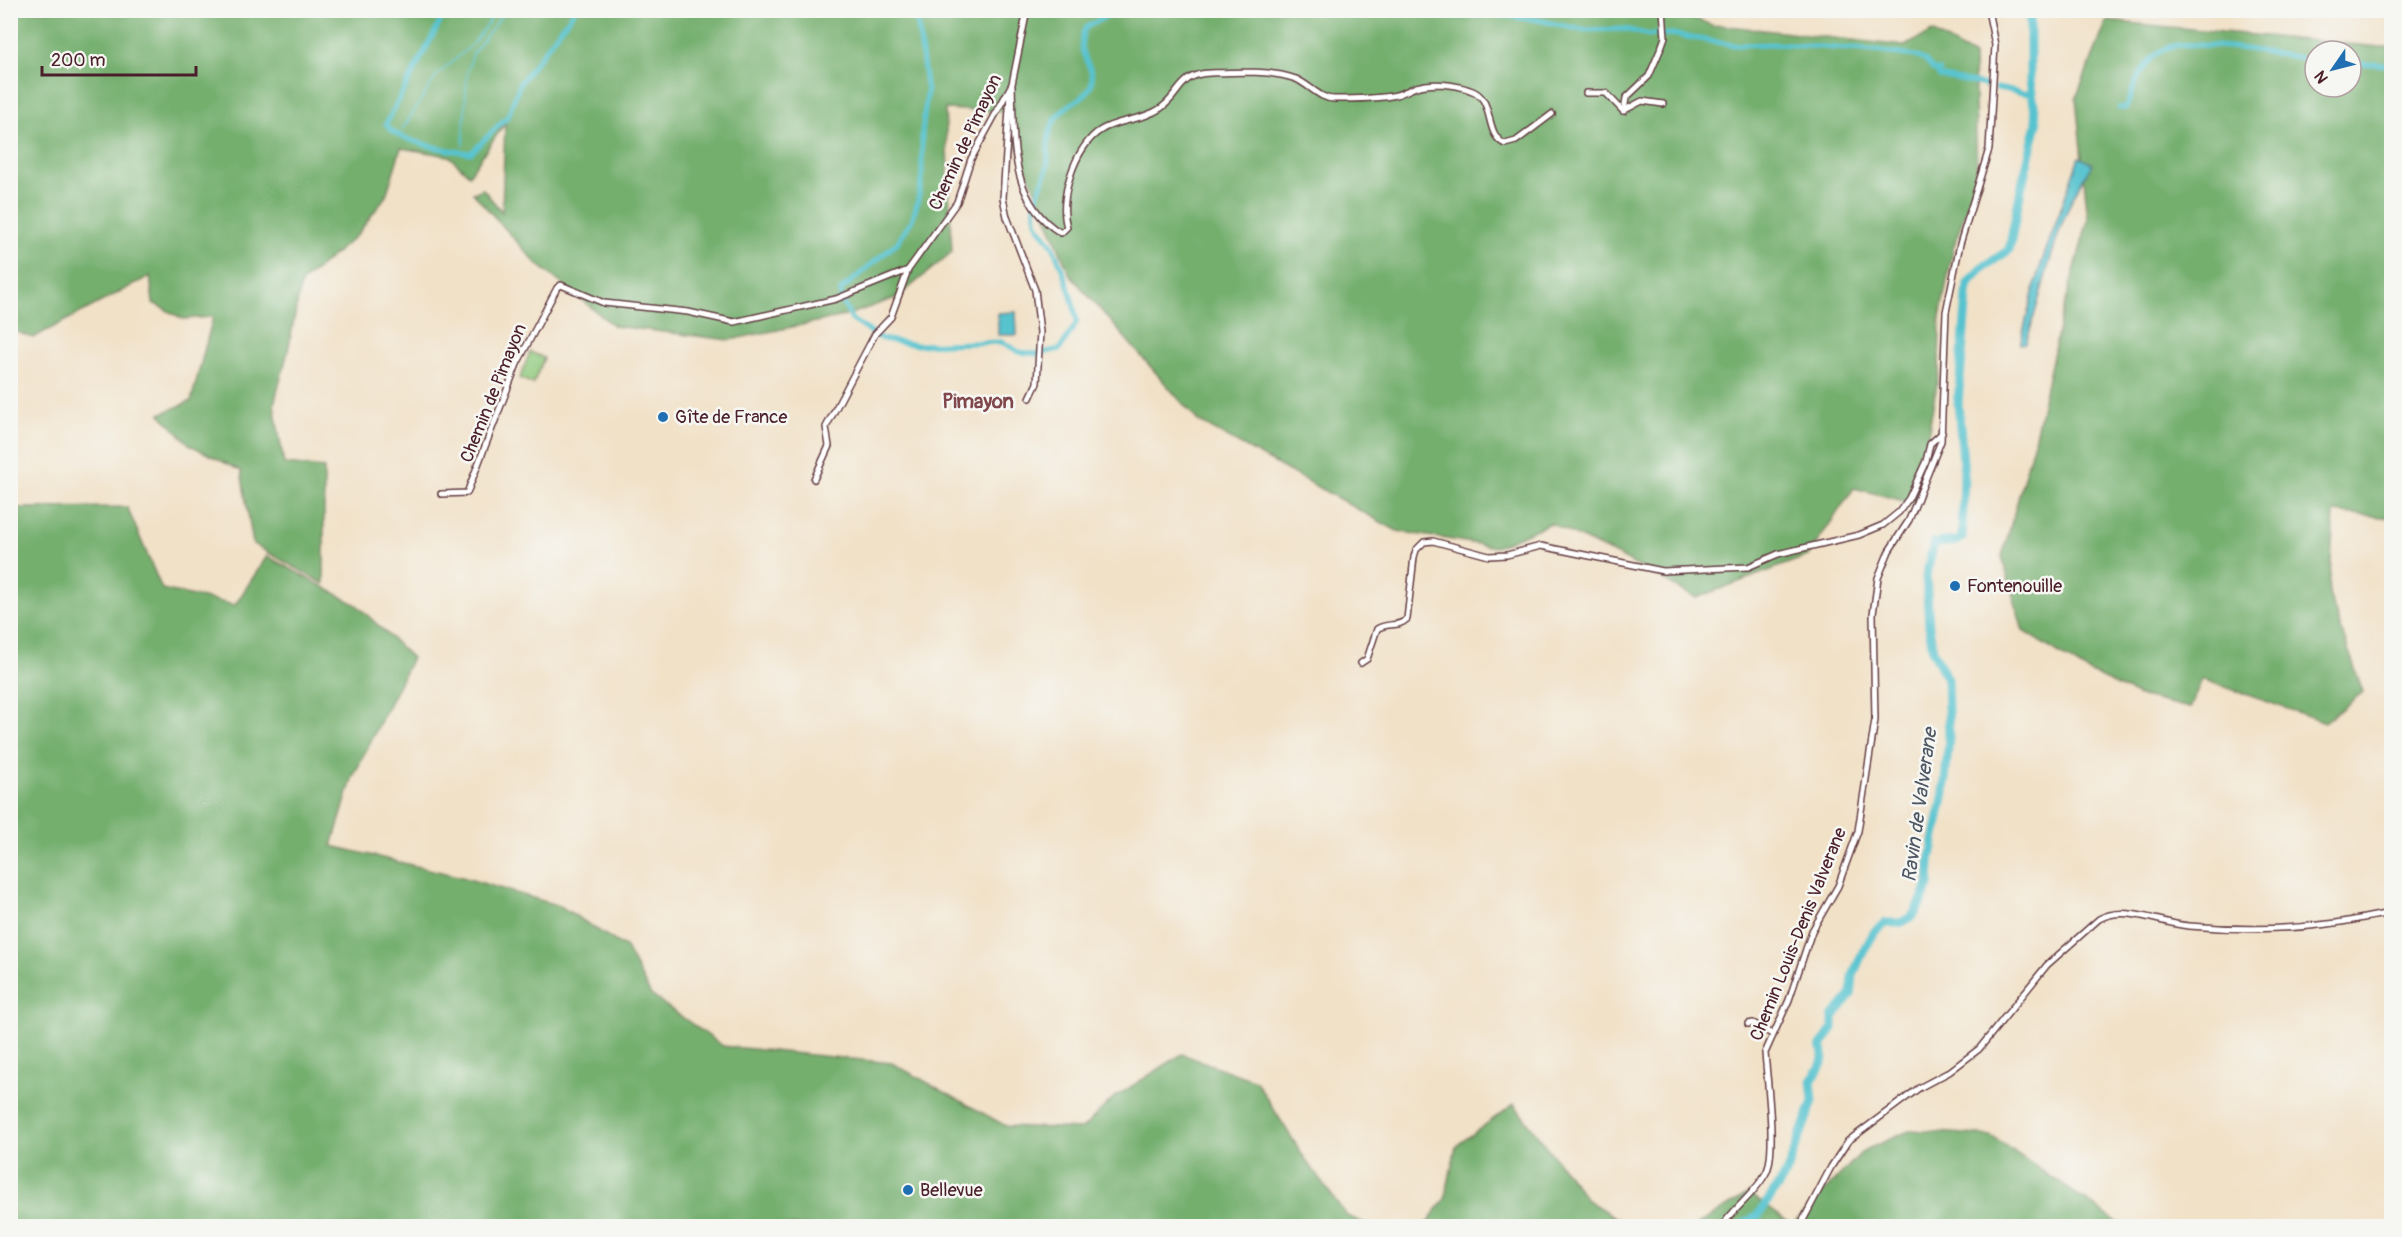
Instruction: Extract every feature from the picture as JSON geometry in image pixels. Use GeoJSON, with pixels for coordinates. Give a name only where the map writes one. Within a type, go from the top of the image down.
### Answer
{"type":"FeatureCollection","features":[{"type":"Feature","properties":{"kind":"street","name":"Chemin de Pimayon"},"geometry":{"type":"LineString","coordinates":[[441,494],[463,495],[469,491],[517,364],[556,288],[561,285],[604,303],[696,313],[734,322],[839,297],[908,270],[957,202],[971,159],[1012,84],[1028,10]]}},
{"type":"Feature","properties":{"kind":"street"},"geometry":{"type":"LineString","coordinates":[[1624,111],[1627,96],[1649,76],[1665,35],[1663,10]]}},
{"type":"Feature","properties":{"kind":"street","name":"Chemin Louis-Denis Valverane"},"geometry":{"type":"LineString","coordinates":[[1722,1227],[1754,1192],[1770,1165],[1772,1145],[1766,1053],[1772,1034],[1789,1000],[1812,931],[1834,894],[1858,831],[1875,720],[1873,614],[1878,578],[1889,551],[1905,526],[1936,458],[1942,433],[1946,312],[1955,263],[1989,149],[1995,45],[1988,10]]}},
{"type":"Feature","properties":{"kind":"street"},"geometry":{"type":"LineString","coordinates":[[1012,84],[1015,152],[1025,193],[1032,206],[1059,232],[1066,231],[1065,195],[1086,142],[1103,128],[1158,110],[1186,79],[1195,75],[1219,73],[1282,76],[1298,80],[1322,96],[1334,99],[1393,96],[1429,84],[1467,89],[1477,93],[1483,101],[1496,137],[1505,144],[1516,141],[1552,114]]}},
{"type":"Feature","properties":{"kind":"street"},"geometry":{"type":"LineString","coordinates":[[1012,84],[1002,192],[1007,217],[1036,297],[1040,332],[1038,366],[1036,387],[1030,398]]}},
{"type":"Feature","properties":{"kind":"street"},"geometry":{"type":"LineString","coordinates":[[1586,93],[1606,93],[1624,111]]}},
{"type":"Feature","properties":{"kind":"street"},"geometry":{"type":"LineString","coordinates":[[1624,111],[1642,101],[1663,104]]}},
{"type":"Feature","properties":{"kind":"street"},"geometry":{"type":"LineString","coordinates":[[815,477],[829,446],[826,427],[874,336],[891,317],[908,270]]}},
{"type":"Feature","properties":{"kind":"street"},"geometry":{"type":"LineString","coordinates":[[1361,663],[1367,659],[1377,629],[1386,625],[1402,624],[1407,619],[1414,557],[1416,550],[1424,542],[1433,541],[1489,556],[1502,556],[1541,546],[1663,571],[1748,567],[1778,554],[1859,535],[1883,525],[1903,507],[1926,461],[1930,444],[1942,433]]}},
{"type":"Feature","properties":{"kind":"street"},"geometry":{"type":"LineString","coordinates":[[1800,1227],[1831,1167],[1848,1141],[1919,1088],[1949,1072],[1979,1049],[2054,958],[2104,916],[2123,913],[2180,926],[2244,929],[2322,925],[2391,913]]}},
{"type":"Feature","properties":{"kind":"street"},"geometry":{"type":"LineString","coordinates":[[1749,1024],[1753,1023],[1772,1034]]}},
{"type":"Feature","properties":{"kind":"street"},"geometry":{"type":"LineString","coordinates":[[2338,1227],[2363,1222],[2391,1225]]}},
{"type":"Feature","properties":{"kind":"green space"},"geometry":{"type":"Polygon","coordinates":[[[1671,10],[1714,26],[1905,46],[1932,32],[1974,56],[1977,175],[1953,249],[1940,318],[1939,372],[1916,504],[1854,488],[1808,556],[1696,598],[1621,557],[1550,523],[1496,547],[1397,531],[1198,421],[1070,275],[1003,112],[945,109],[952,252],[898,297],[845,316],[729,340],[614,326],[536,263],[473,193],[483,189],[502,212],[505,123],[469,175],[449,156],[401,148],[386,196],[357,235],[301,283],[288,351],[274,404],[284,464],[324,468],[324,584],[253,544],[241,471],[190,445],[160,414],[191,401],[213,317],[183,319],[153,303],[150,276],[33,338],[11,330],[10,11],[1671,10]]]}},
{"type":"Feature","properties":{"kind":"green space"},"geometry":{"type":"Polygon","coordinates":[[[2107,21],[2303,40],[2303,99],[2363,99],[2363,45],[2391,48],[2391,518],[2334,512],[2329,594],[2363,692],[2325,722],[2202,679],[2190,708],[2139,696],[2087,671],[2023,631],[2002,557],[2034,441],[2061,319],[2088,220],[2076,98],[2107,21]]]}},
{"type":"Feature","properties":{"kind":"green space"},"geometry":{"type":"Polygon","coordinates":[[[530,352],[544,358],[533,384],[520,378],[530,352]]]}},
{"type":"Feature","properties":{"kind":"green space"},"geometry":{"type":"Polygon","coordinates":[[[10,504],[19,508],[127,507],[162,589],[235,605],[267,556],[357,605],[412,658],[352,779],[332,846],[462,877],[560,906],[626,948],[651,995],[723,1046],[892,1063],[1006,1126],[1082,1129],[1113,1098],[1182,1054],[1256,1081],[1307,1162],[1347,1216],[1371,1226],[11,1226],[10,504]]]}},
{"type":"Feature","properties":{"kind":"green space"},"geometry":{"type":"Polygon","coordinates":[[[1514,1104],[1587,1200],[1629,1226],[1424,1226],[1445,1199],[1456,1146],[1514,1104]]]}},
{"type":"Feature","properties":{"kind":"green space"},"geometry":{"type":"Polygon","coordinates":[[[1911,1130],[1991,1136],[2123,1226],[1696,1226],[1752,1191],[1753,1196],[1792,1225],[1863,1151],[1911,1130]]]}},
{"type":"Feature","properties":{"kind":"water"},"geometry":{"type":"Polygon","coordinates":[[[2079,157],[2093,164],[2070,204],[2053,250],[2026,343],[2020,344],[2038,273],[2079,157]]]}},
{"type":"Feature","properties":{"kind":"water"},"geometry":{"type":"Polygon","coordinates":[[[1016,312],[1017,335],[998,335],[998,313],[1016,312]]]}},
{"type":"Feature","properties":{"kind":"waterway"},"geometry":{"type":"LineString","coordinates":[[444,10],[440,22],[386,124],[400,136],[412,141],[471,153],[508,116],[520,83],[575,10]]}},
{"type":"Feature","properties":{"kind":"waterway"},"geometry":{"type":"LineString","coordinates":[[402,130],[437,75],[473,44],[497,10]]}},
{"type":"Feature","properties":{"kind":"waterway"},"geometry":{"type":"LineString","coordinates":[[463,146],[467,74],[473,53],[506,10]]}},
{"type":"Feature","properties":{"kind":"waterway"},"geometry":{"type":"LineString","coordinates":[[916,10],[927,92],[922,133],[922,179],[917,204],[912,220],[897,243],[841,290],[841,299],[852,320],[882,339],[917,345],[1002,342],[1019,352],[1038,354]]}},
{"type":"Feature","properties":{"kind":"waterway"},"geometry":{"type":"LineString","coordinates":[[1042,353],[1060,349],[1077,322],[1070,294],[1053,247],[1038,225],[1035,216],[1037,197],[1046,174],[1049,136],[1058,116],[1083,96],[1091,85],[1091,71],[1082,46],[1085,28],[1108,15],[1134,10]]}},
{"type":"Feature","properties":{"kind":"waterway"},"geometry":{"type":"LineString","coordinates":[[1421,10],[1444,17],[1490,14],[1538,20],[1582,30],[1625,29],[1649,35],[1671,34],[1733,45],[1777,44],[1866,50],[1916,56],[1926,61],[1933,70],[1940,71]]}},
{"type":"Feature","properties":{"kind":"waterway","name":"Ravin de Valverane"},"geometry":{"type":"LineString","coordinates":[[1742,1226],[1759,1214],[1786,1174],[1813,1101],[1811,1081],[1823,1060],[1821,1046],[1833,1028],[1833,1017],[1851,995],[1853,975],[1862,954],[1875,931],[1885,923],[1900,923],[1916,912],[1929,885],[1930,861],[1944,792],[1949,737],[1947,679],[1933,651],[1926,576],[1934,543],[1957,541],[1962,538],[1964,474],[1958,403],[1968,283],[1985,266],[2009,250],[2037,123],[2030,80],[2030,10]]}},
{"type":"Feature","properties":{"kind":"waterway"},"geometry":{"type":"LineString","coordinates":[[2119,108],[2126,108],[2140,73],[2152,58],[2175,45],[2229,47],[2303,58]]}},
{"type":"Feature","properties":{"kind":"waterway"},"geometry":{"type":"LineString","coordinates":[[2363,64],[2392,65]]}},
{"type":"Feature","properties":{"kind":"waterway"},"geometry":{"type":"LineString","coordinates":[[1936,71],[1939,76],[1990,86]]}},
{"type":"Feature","properties":{"kind":"waterway"},"geometry":{"type":"LineString","coordinates":[[1997,88],[2033,95]]}},
{"type":"Feature","properties":{"kind":"place","name":"Gîte de France"},"geometry":{"type":"Point","coordinates":[663,417]}},
{"type":"Feature","properties":{"kind":"place","name":"Fontenouille"},"geometry":{"type":"Point","coordinates":[1955,586]}},
{"type":"Feature","properties":{"kind":"place","name":"Bellevue"},"geometry":{"type":"Point","coordinates":[908,1190]}},
{"type":"Feature","properties":{"kind":"district","name":"Pimayon"},"geometry":{"type":"Point","coordinates":[978,401]}}]}
